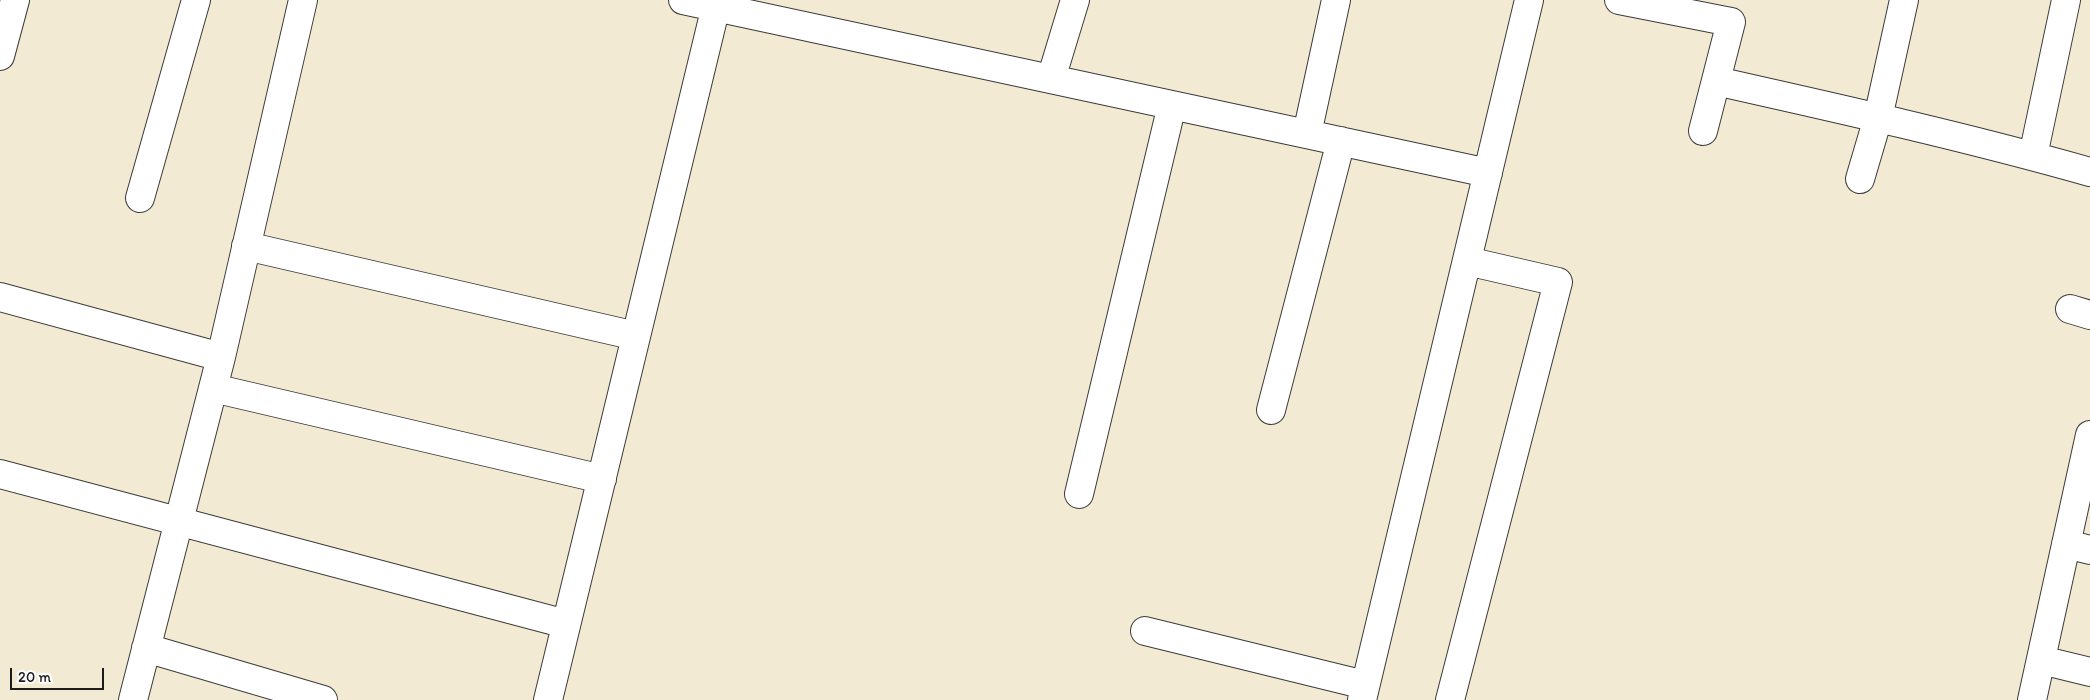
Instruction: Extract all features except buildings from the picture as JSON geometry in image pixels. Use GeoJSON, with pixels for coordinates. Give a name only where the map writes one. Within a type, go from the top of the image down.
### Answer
{"type":"FeatureCollection","features":[{"type":"Feature","properties":{"kind":"street"},"geometry":{"type":"LineString","coordinates":[[0,56],[15,0]]}},
{"type":"Feature","properties":{"kind":"street"},"geometry":{"type":"LineString","coordinates":[[140,198],[196,0]]}},
{"type":"Feature","properties":{"kind":"street"},"geometry":{"type":"LineString","coordinates":[[133,700],[221,356],[303,0]]}},
{"type":"Feature","properties":{"kind":"street"},"geometry":{"type":"LineString","coordinates":[[1051,79],[1075,0]]}},
{"type":"Feature","properties":{"kind":"street"},"geometry":{"type":"LineString","coordinates":[[1307,134],[1336,0]]}},
{"type":"Feature","properties":{"kind":"street"},"geometry":{"type":"LineString","coordinates":[[1144,631],[1364,692],[1529,0]]}},
{"type":"Feature","properties":{"kind":"street"},"geometry":{"type":"LineString","coordinates":[[1619,0],[1731,22],[1703,131]]}},
{"type":"Feature","properties":{"kind":"street"},"geometry":{"type":"LineString","coordinates":[[1860,179],[1878,118],[1904,0]]}},
{"type":"Feature","properties":{"kind":"street"},"geometry":{"type":"LineString","coordinates":[[2032,156],[2066,0]]}},
{"type":"Feature","properties":{"kind":"street"},"geometry":{"type":"LineString","coordinates":[[548,700],[636,336],[700,2],[1488,173]]}},
{"type":"Feature","properties":{"kind":"street"},"geometry":{"type":"LineString","coordinates":[[1716,81],[1878,118],[2090,172]]}},
{"type":"Feature","properties":{"kind":"street"},"geometry":{"type":"LineString","coordinates":[[1079,494],[1172,105]]}},
{"type":"Feature","properties":{"kind":"street"},"geometry":{"type":"LineString","coordinates":[[1271,410],[1340,141]]}},
{"type":"Feature","properties":{"kind":"street"},"geometry":{"type":"LineString","coordinates":[[246,246],[636,336]]}},
{"type":"Feature","properties":{"kind":"street"},"geometry":{"type":"LineString","coordinates":[[1450,700],[1558,282],[1467,261]]}},
{"type":"Feature","properties":{"kind":"street"},"geometry":{"type":"LineString","coordinates":[[0,298],[221,356]]}},
{"type":"Feature","properties":{"kind":"street"},"geometry":{"type":"LineString","coordinates":[[213,388],[602,479]]}},
{"type":"Feature","properties":{"kind":"street"},"geometry":{"type":"LineString","coordinates":[[2032,700],[2041,660],[2078,547],[2090,436]]}},
{"type":"Feature","properties":{"kind":"street"},"geometry":{"type":"LineString","coordinates":[[0,474],[566,624]]}},
{"type":"Feature","properties":{"kind":"street"},"geometry":{"type":"LineString","coordinates":[[146,648],[323,700]]}},
{"type":"Feature","properties":{"kind":"street"},"geometry":{"type":"LineString","coordinates":[[2041,660],[2090,672]]}}]}
